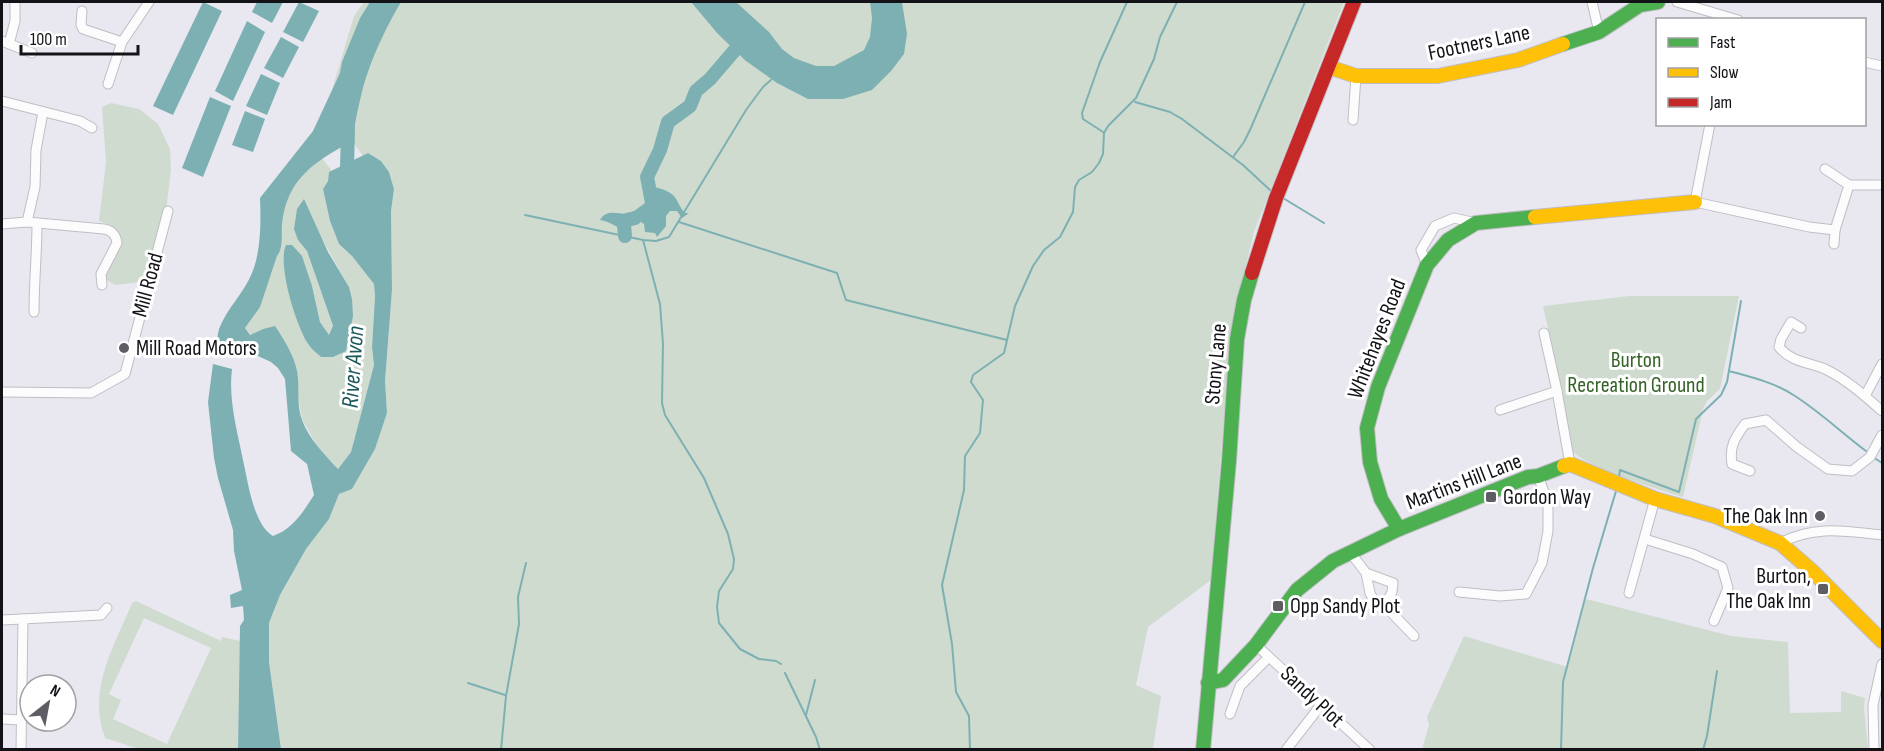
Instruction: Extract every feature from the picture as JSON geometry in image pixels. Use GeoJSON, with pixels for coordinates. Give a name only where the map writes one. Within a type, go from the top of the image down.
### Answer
{"type":"FeatureCollection","features":[{"type":"Feature","properties":{"kind":"street"},"geometry":{"type":"LineString","coordinates":[[15,2],[15,21],[5,43],[32,53]]}},
{"type":"Feature","properties":{"kind":"street"},"geometry":{"type":"LineString","coordinates":[[108,84],[122,42],[149,2]]}},
{"type":"Feature","properties":{"kind":"street","name":"Stony Lane"},"geometry":{"type":"LineString","coordinates":[[1203,750],[1229,461],[1237,339],[1244,300],[1276,198],[1354,2]]}},
{"type":"Feature","properties":{"kind":"street"},"geometry":{"type":"LineString","coordinates":[[1592,2],[1599,32]]}},
{"type":"Feature","properties":{"kind":"street","name":"Footners Lane"},"geometry":{"type":"LineString","coordinates":[[1329,67],[1356,76],[1438,76],[1518,60],[1599,32],[1640,5],[1658,2]]}},
{"type":"Feature","properties":{"kind":"street"},"geometry":{"type":"LineString","coordinates":[[1677,2],[1732,18]]}},
{"type":"Feature","properties":{"kind":"street"},"geometry":{"type":"LineString","coordinates":[[82,11],[81,25],[84,29],[122,42]]}},
{"type":"Feature","properties":{"kind":"street"},"geometry":{"type":"LineString","coordinates":[[1866,62],[1882,66]]}},
{"type":"Feature","properties":{"kind":"street"},"geometry":{"type":"LineString","coordinates":[[1353,120],[1356,76]]}},
{"type":"Feature","properties":{"kind":"street"},"geometry":{"type":"LineString","coordinates":[[2,101],[80,121],[92,128]]}},
{"type":"Feature","properties":{"kind":"street"},"geometry":{"type":"LineString","coordinates":[[34,312],[37,256],[32,222],[36,187],[36,150],[43,111]]}},
{"type":"Feature","properties":{"kind":"street"},"geometry":{"type":"LineString","coordinates":[[1695,202],[1710,126]]}},
{"type":"Feature","properties":{"kind":"street"},"geometry":{"type":"LineString","coordinates":[[1825,170],[1849,185],[1879,185]]}},
{"type":"Feature","properties":{"kind":"street"},"geometry":{"type":"LineString","coordinates":[[1834,244],[1835,230],[1849,185]]}},
{"type":"Feature","properties":{"kind":"street","name":"Whitehayes Road"},"geometry":{"type":"LineString","coordinates":[[1399,529],[1381,499],[1370,462],[1367,428],[1378,387],[1427,265],[1448,240],[1476,223],[1695,202],[1809,227],[1835,230]]}},
{"type":"Feature","properties":{"kind":"street","name":"Mill Road"},"geometry":{"type":"LineString","coordinates":[[2,392],[91,393],[125,374],[168,212]]}},
{"type":"Feature","properties":{"kind":"street"},"geometry":{"type":"LineString","coordinates":[[2,224],[32,222],[104,229],[112,232],[117,243],[101,274],[102,285]]}},
{"type":"Feature","properties":{"kind":"street"},"geometry":{"type":"LineString","coordinates":[[1802,328],[1791,322],[1779,347],[1785,354],[1825,369],[1865,396],[1882,411]]}},
{"type":"Feature","properties":{"kind":"street"},"geometry":{"type":"LineString","coordinates":[[1544,333],[1570,464],[1655,499],[1715,516],[1780,543],[1812,571],[1882,642]]}},
{"type":"Feature","properties":{"kind":"street"},"geometry":{"type":"LineString","coordinates":[[1865,396],[1882,364]]}},
{"type":"Feature","properties":{"kind":"street"},"geometry":{"type":"LineString","coordinates":[[1500,410],[1557,391]]}},
{"type":"Feature","properties":{"kind":"street"},"geometry":{"type":"LineString","coordinates":[[1750,471],[1732,464],[1730,454],[1734,441],[1745,424],[1766,420],[1797,447],[1828,468],[1852,471],[1870,457],[1882,435]]}},
{"type":"Feature","properties":{"kind":"street","name":"Martins Hill Lane"},"geometry":{"type":"LineString","coordinates":[[1208,683],[1223,680],[1256,645],[1297,590],[1333,561],[1399,529],[1528,477],[1538,476],[1570,464]]}},
{"type":"Feature","properties":{"kind":"street"},"geometry":{"type":"LineString","coordinates":[[1459,592],[1500,596],[1526,594],[1542,564],[1548,531],[1548,503],[1538,476]]}},
{"type":"Feature","properties":{"kind":"street"},"geometry":{"type":"LineString","coordinates":[[1629,592],[1655,499]]}},
{"type":"Feature","properties":{"kind":"street"},"geometry":{"type":"LineString","coordinates":[[1780,543],[1808,532],[1835,530],[1882,535]]}},
{"type":"Feature","properties":{"kind":"street"},"geometry":{"type":"LineString","coordinates":[[1645,539],[1694,554],[1722,567],[1728,588],[1714,621]]}},
{"type":"Feature","properties":{"kind":"street"},"geometry":{"type":"LineString","coordinates":[[1350,552],[1366,573],[1370,593],[1377,607],[1385,606]]}},
{"type":"Feature","properties":{"kind":"street"},"geometry":{"type":"LineString","coordinates":[[1366,573],[1393,583],[1392,592],[1385,606]]}},
{"type":"Feature","properties":{"kind":"street"},"geometry":{"type":"LineString","coordinates":[[1385,606],[1414,636]]}},
{"type":"Feature","properties":{"kind":"street"},"geometry":{"type":"LineString","coordinates":[[2,620],[101,615],[107,608]]}},
{"type":"Feature","properties":{"kind":"street"},"geometry":{"type":"LineString","coordinates":[[22,673],[23,619]]}},
{"type":"Feature","properties":{"kind":"street","name":"Sandy Plot"},"geometry":{"type":"LineString","coordinates":[[1256,645],[1370,750]]}},
{"type":"Feature","properties":{"kind":"street"},"geometry":{"type":"LineString","coordinates":[[1230,714],[1240,686],[1269,657]]}},
{"type":"Feature","properties":{"kind":"street"},"geometry":{"type":"LineString","coordinates":[[1874,750],[1873,705],[1882,664]]}},
{"type":"Feature","properties":{"kind":"street"},"geometry":{"type":"LineString","coordinates":[[1286,750],[1321,705]]}},
{"type":"Feature","properties":{"kind":"street"},"geometry":{"type":"LineString","coordinates":[[2,719],[18,720]]}},
{"type":"Feature","properties":{"kind":"street"},"geometry":{"type":"LineString","coordinates":[[21,733],[21,750]]}},
{"type":"Feature","properties":{"kind":"green space"},"geometry":{"type":"Polygon","coordinates":[[[364,2],[1344,2],[1254,232],[1231,328],[1211,580],[1148,627],[1136,685],[1161,696],[1153,749],[281,749],[269,662],[269,623],[280,595],[306,549],[329,519],[339,494],[352,489],[375,449],[387,413],[385,381],[392,290],[391,211],[394,189],[389,172],[381,161],[368,153],[363,156],[352,141],[359,103],[332,90],[354,16],[364,2]]]}},
{"type":"Feature","properties":{"kind":"green space"},"geometry":{"type":"Polygon","coordinates":[[[111,103],[139,109],[158,124],[170,149],[171,170],[166,211],[147,281],[115,285],[108,281],[105,274],[119,236],[111,225],[99,221],[106,162],[102,107],[111,103]]]}},
{"type":"Feature","properties":{"kind":"green space"},"geometry":{"type":"Polygon","coordinates":[[[322,158],[332,171],[329,172],[328,181],[323,189],[330,221],[339,244],[352,256],[374,284],[375,296],[372,347],[374,365],[351,452],[338,469],[317,446],[302,419],[297,390],[298,377],[294,362],[282,338],[263,329],[250,335],[245,328],[255,311],[281,249],[282,217],[288,197],[313,165],[322,158]],[[318,232],[298,240],[307,251],[333,327],[349,287],[318,232]],[[284,266],[297,318],[308,345],[321,357],[333,327],[329,335],[320,322],[312,286],[284,266]]]}},
{"type":"Feature","properties":{"kind":"green space","name":"Burton Recreation Ground"},"geometry":{"type":"Polygon","coordinates":[[[1629,296],[1739,296],[1720,389],[1707,401],[1703,409],[1683,497],[1606,470],[1590,463],[1572,450],[1562,390],[1543,306],[1629,296]]]}},
{"type":"Feature","properties":{"kind":"green space"},"geometry":{"type":"Polygon","coordinates":[[[1586,599],[1731,636],[1788,642],[1790,713],[1841,712],[1841,691],[1865,698],[1868,749],[1422,749],[1429,725],[1427,717],[1464,636],[1568,667],[1586,599]]]}},
{"type":"Feature","properties":{"kind":"green space"},"geometry":{"type":"Polygon","coordinates":[[[136,601],[221,641],[222,637],[240,641],[238,749],[139,749],[105,738],[100,720],[101,685],[111,652],[132,603],[136,601]],[[144,618],[109,694],[121,700],[113,719],[167,744],[211,648],[144,618]]]}},
{"type":"Feature","properties":{"kind":"water"},"geometry":{"type":"Polygon","coordinates":[[[203,2],[222,11],[173,115],[153,106],[203,2]]]}},
{"type":"Feature","properties":{"kind":"water"},"geometry":{"type":"Polygon","coordinates":[[[257,2],[283,2],[272,23],[252,12],[257,2]]]}},
{"type":"Feature","properties":{"kind":"water"},"geometry":{"type":"Polygon","coordinates":[[[299,2],[319,11],[303,42],[283,32],[299,2]]]}},
{"type":"Feature","properties":{"kind":"water"},"geometry":{"type":"Polygon","coordinates":[[[370,2],[401,2],[383,35],[368,72],[352,141],[315,164],[305,173],[290,195],[282,224],[281,249],[260,307],[245,328],[250,335],[275,326],[295,364],[299,410],[305,427],[338,469],[351,452],[374,365],[372,347],[375,296],[374,284],[352,256],[339,244],[330,221],[323,189],[328,181],[329,172],[368,153],[381,161],[389,172],[394,189],[391,211],[392,290],[385,381],[387,413],[375,449],[352,489],[339,494],[329,519],[306,549],[280,595],[269,623],[269,662],[281,749],[238,749],[240,626],[244,620],[243,606],[231,608],[230,595],[242,590],[234,551],[233,530],[214,458],[208,402],[213,364],[232,369],[232,405],[252,500],[265,529],[273,536],[286,529],[297,519],[314,495],[307,464],[291,451],[285,379],[271,362],[238,345],[237,358],[216,352],[219,329],[226,314],[249,280],[255,264],[260,236],[260,198],[313,131],[340,73],[342,62],[360,18],[370,2]]]}},
{"type":"Feature","properties":{"kind":"water"},"geometry":{"type":"Polygon","coordinates":[[[691,2],[736,2],[769,32],[782,49],[794,58],[816,66],[834,66],[864,50],[870,37],[872,18],[870,2],[902,2],[907,34],[904,54],[872,90],[843,99],[808,99],[777,83],[746,61],[718,34],[691,2]]]}},
{"type":"Feature","properties":{"kind":"water"},"geometry":{"type":"Polygon","coordinates":[[[247,21],[265,32],[233,101],[215,91],[247,21]]]}},
{"type":"Feature","properties":{"kind":"water"},"geometry":{"type":"Polygon","coordinates":[[[281,37],[299,47],[283,78],[264,68],[281,37]]]}},
{"type":"Feature","properties":{"kind":"water"},"geometry":{"type":"Polygon","coordinates":[[[261,74],[280,83],[267,115],[246,106],[261,74]]]}},
{"type":"Feature","properties":{"kind":"water"},"geometry":{"type":"Polygon","coordinates":[[[210,97],[231,106],[203,177],[182,168],[210,97]]]}},
{"type":"Feature","properties":{"kind":"water"},"geometry":{"type":"Polygon","coordinates":[[[245,111],[265,119],[253,152],[232,145],[245,111]]]}},
{"type":"Feature","properties":{"kind":"water"},"geometry":{"type":"Polygon","coordinates":[[[648,170],[651,173],[650,186],[672,194],[685,213],[689,213],[682,218],[677,211],[670,211],[666,216],[666,226],[657,237],[655,233],[645,232],[644,224],[639,221],[631,221],[625,229],[600,220],[610,213],[630,214],[645,203],[643,182],[648,170]]]}},
{"type":"Feature","properties":{"kind":"water"},"geometry":{"type":"Polygon","coordinates":[[[304,199],[328,252],[349,287],[352,299],[353,316],[346,351],[333,357],[321,357],[308,344],[293,310],[286,280],[284,254],[286,245],[292,245],[302,256],[320,322],[329,335],[333,326],[307,251],[298,240],[294,229],[297,209],[304,199]]]}},
{"type":"Feature","properties":{"kind":"waterway"},"geometry":{"type":"LineString","coordinates":[[1103,132],[1083,119],[1082,113],[1100,62],[1127,2]]}},
{"type":"Feature","properties":{"kind":"waterway"},"geometry":{"type":"LineString","coordinates":[[970,750],[969,716],[956,692],[952,644],[942,585],[964,490],[965,456],[980,433],[983,400],[971,382],[973,375],[1004,353],[1015,306],[1033,266],[1044,250],[1060,237],[1073,212],[1075,187],[1079,180],[1092,172],[1103,154],[1104,133],[1108,126],[1136,98],[1154,59],[1160,37],[1177,2]]}},
{"type":"Feature","properties":{"kind":"waterway"},"geometry":{"type":"LineString","coordinates":[[1233,157],[1250,130],[1305,2]]}},
{"type":"Feature","properties":{"kind":"waterway","name":"River Avon"},"geometry":{"type":"LineString","coordinates":[[649,187],[647,177],[660,150],[668,122],[690,106],[696,91],[710,79],[747,36]]}},
{"type":"Feature","properties":{"kind":"waterway"},"geometry":{"type":"LineString","coordinates":[[525,215],[643,240],[656,241],[669,237],[746,110],[772,79]]}},
{"type":"Feature","properties":{"kind":"waterway"},"geometry":{"type":"LineString","coordinates":[[1135,102],[1170,112],[1182,119],[1243,165],[1271,191]]}},
{"type":"Feature","properties":{"kind":"waterway","name":"River Avon"},"geometry":{"type":"LineString","coordinates":[[348,128],[347,169],[351,180]]}},
{"type":"Feature","properties":{"kind":"waterway"},"geometry":{"type":"LineString","coordinates":[[1283,198],[1324,223]]}},
{"type":"Feature","properties":{"kind":"waterway","name":"River Avon"},"geometry":{"type":"LineString","coordinates":[[625,236],[624,225],[627,220],[635,218]]}},
{"type":"Feature","properties":{"kind":"waterway"},"geometry":{"type":"LineString","coordinates":[[679,222],[837,273],[846,300],[1007,340]]}},
{"type":"Feature","properties":{"kind":"waterway"},"geometry":{"type":"LineString","coordinates":[[643,240],[660,304],[663,344],[662,403],[665,415],[704,478],[728,534],[734,559],[733,569],[719,591],[717,607],[719,623],[740,649],[759,659],[776,661],[781,664]]}},
{"type":"Feature","properties":{"kind":"waterway"},"geometry":{"type":"LineString","coordinates":[[1619,477],[1620,470],[1679,492],[1696,419],[1721,395],[1727,382],[1741,301]]}},
{"type":"Feature","properties":{"kind":"waterway"},"geometry":{"type":"LineString","coordinates":[[1729,371],[1788,391],[1866,451]]}},
{"type":"Feature","properties":{"kind":"waterway"},"geometry":{"type":"LineString","coordinates":[[1876,459],[1882,463]]}},
{"type":"Feature","properties":{"kind":"waterway"},"geometry":{"type":"LineString","coordinates":[[1561,750],[1563,682],[1616,491]]}},
{"type":"Feature","properties":{"kind":"waterway"},"geometry":{"type":"LineString","coordinates":[[501,750],[506,696],[519,624],[518,597],[526,563]]}},
{"type":"Feature","properties":{"kind":"waterway"},"geometry":{"type":"LineString","coordinates":[[1703,750],[1717,671]]}},
{"type":"Feature","properties":{"kind":"waterway"},"geometry":{"type":"LineString","coordinates":[[785,673],[820,750]]}},
{"type":"Feature","properties":{"kind":"waterway"},"geometry":{"type":"LineString","coordinates":[[806,715],[815,680]]}},
{"type":"Feature","properties":{"kind":"waterway"},"geometry":{"type":"LineString","coordinates":[[468,683],[505,695]]}},
{"type":"Feature","properties":{"kind":"traffic: fast"},"geometry":{"type":"LineString","coordinates":[[1563,44],[1599,32],[1640,5],[1658,2]]}},
{"type":"Feature","properties":{"kind":"traffic: fast"},"geometry":{"type":"LineString","coordinates":[[1399,529],[1381,499],[1370,462],[1367,428],[1378,387],[1427,265],[1448,240],[1476,223],[1535,217]]}},
{"type":"Feature","properties":{"kind":"traffic: fast"},"geometry":{"type":"LineString","coordinates":[[1203,750],[1229,461],[1237,339],[1244,300],[1252,273]]}},
{"type":"Feature","properties":{"kind":"traffic: fast"},"geometry":{"type":"LineString","coordinates":[[1208,683],[1223,680],[1256,645],[1297,590],[1333,561],[1399,529],[1528,477],[1538,476],[1564,466]]}},
{"type":"Feature","properties":{"kind":"traffic: slow"},"geometry":{"type":"LineString","coordinates":[[1329,67],[1356,76],[1438,76],[1518,60],[1563,44]]}},
{"type":"Feature","properties":{"kind":"traffic: slow"},"geometry":{"type":"LineString","coordinates":[[1535,217],[1695,202]]}},
{"type":"Feature","properties":{"kind":"traffic: slow"},"geometry":{"type":"LineString","coordinates":[[1564,466],[1570,464],[1655,499],[1715,516],[1780,543],[1812,571],[1882,641]]}},
{"type":"Feature","properties":{"kind":"traffic: jam"},"geometry":{"type":"LineString","coordinates":[[1252,273],[1276,198],[1354,2]]}},
{"type":"Feature","properties":{"kind":"place","name":"Mill Road Motors"},"geometry":{"type":"Point","coordinates":[124,348]}},
{"type":"Feature","properties":{"kind":"place","name":"Gordon Way"},"geometry":{"type":"Point","coordinates":[1491,497]}},
{"type":"Feature","properties":{"kind":"place","name":"The Oak Inn"},"geometry":{"type":"Point","coordinates":[1820,516]}},
{"type":"Feature","properties":{"kind":"place","name":"Burton, The Oak Inn"},"geometry":{"type":"Point","coordinates":[1823,589]}},
{"type":"Feature","properties":{"kind":"place","name":"Opp Sandy Plot"},"geometry":{"type":"Point","coordinates":[1278,606]}}]}
